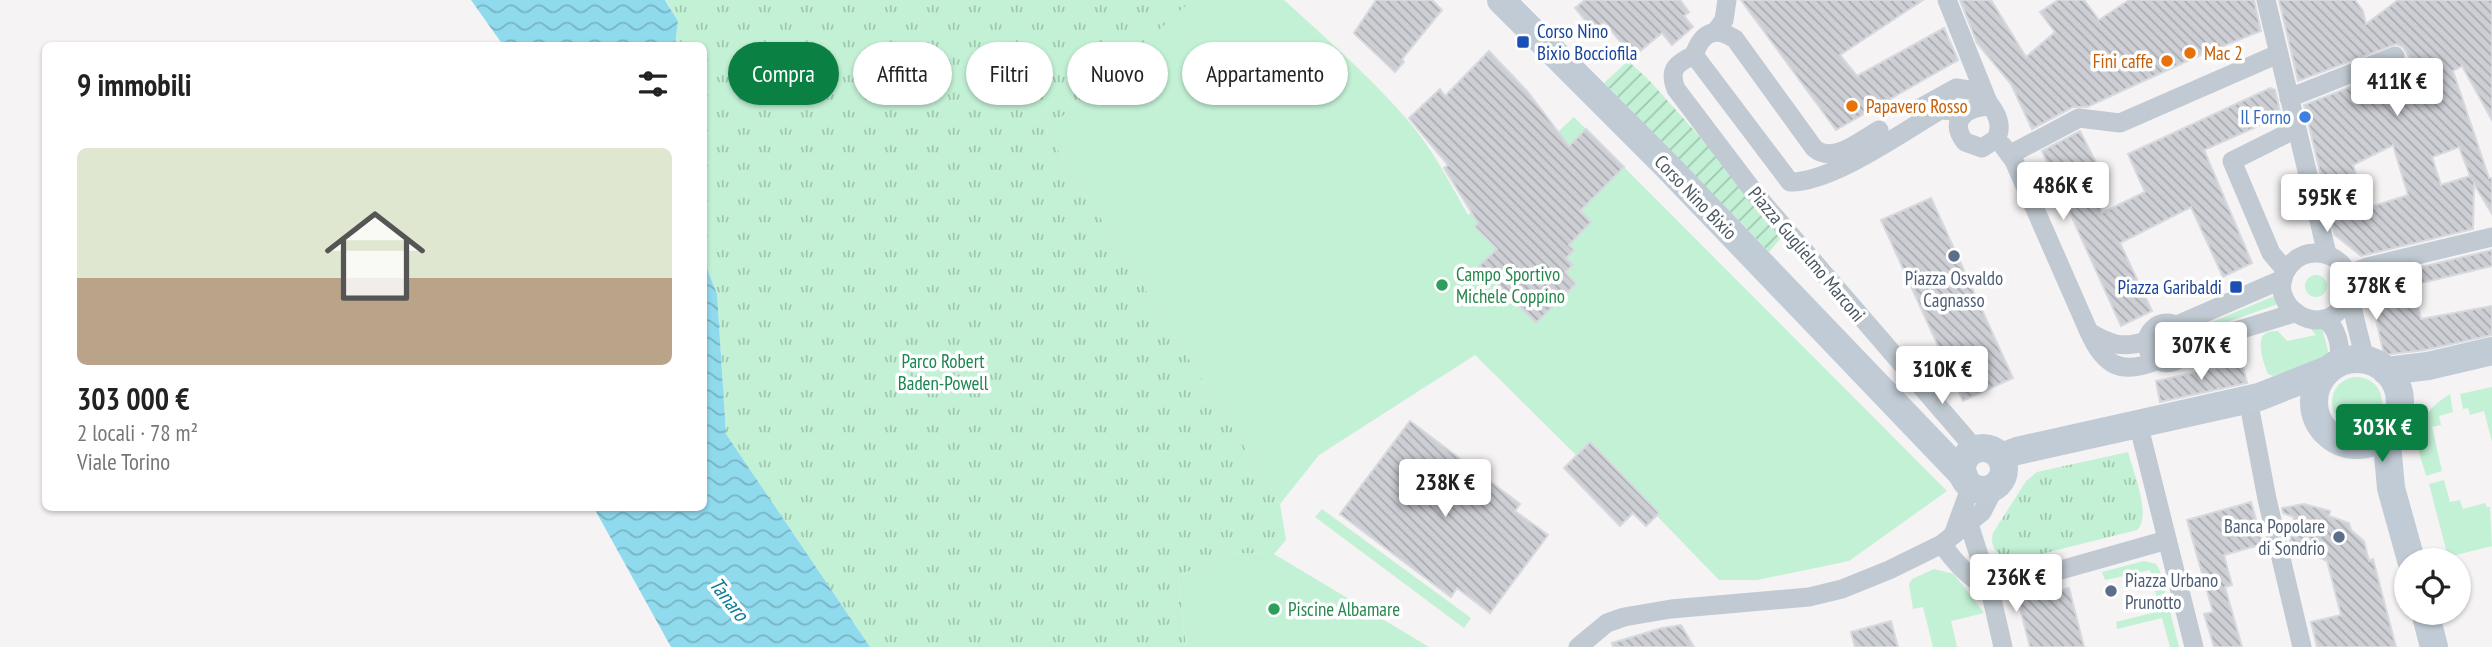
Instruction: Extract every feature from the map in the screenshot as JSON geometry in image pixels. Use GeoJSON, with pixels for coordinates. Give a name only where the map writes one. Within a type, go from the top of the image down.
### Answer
{"type":"FeatureCollection","features":[{"type":"Feature","properties":{"kind":"main road","name":"Corso Nino Bixio"},"geometry":{"type":"LineString","coordinates":[[1501,0],[1666,165],[1887,397],[1977,482]]}},
{"type":"Feature","properties":{"kind":"main road"},"geometry":{"type":"LineString","coordinates":[[1988,454],[2004,469],[2003,475],[1977,482],[1963,463],[1970,453],[2017,451],[2363,371],[2428,366],[2492,351]]}},
{"type":"Feature","properties":{"kind":"main road"},"geometry":{"type":"LineString","coordinates":[[2363,371],[2316,388],[2314,408],[2318,421],[2326,431],[2336,439],[2355,446],[2376,466],[2391,488]]}},
{"type":"Feature","properties":{"kind":"main road"},"geometry":{"type":"LineString","coordinates":[[2355,446],[2374,441],[2386,433],[2395,422],[2399,408],[2363,371]]}},
{"type":"Feature","properties":{"kind":"main road"},"geometry":{"type":"LineString","coordinates":[[2253,398],[2276,396],[2314,408]]}},
{"type":"Feature","properties":{"kind":"main road","name":"Corso Nino Bixio"},"geometry":{"type":"LineString","coordinates":[[1887,397],[1933,429],[1988,454]]}},
{"type":"Feature","properties":{"kind":"main road"},"geometry":{"type":"LineString","coordinates":[[2386,433],[2391,488],[2407,548]]}},
{"type":"Feature","properties":{"kind":"main road"},"geometry":{"type":"LineString","coordinates":[[2428,625],[2434,647]]}},
{"type":"Feature","properties":{"kind":"street"},"geometry":{"type":"LineString","coordinates":[[1727,0],[1724,20],[1716,31],[1735,39],[1821,154],[1841,152],[1956,88],[1976,91],[1990,106],[1999,120],[2000,133],[1987,146],[1970,146],[1959,131],[1961,118],[1969,109],[1990,106]]}},
{"type":"Feature","properties":{"kind":"street"},"geometry":{"type":"LineString","coordinates":[[1947,0],[1990,106]]}},
{"type":"Feature","properties":{"kind":"street"},"geometry":{"type":"LineString","coordinates":[[2266,0],[2327,254]]}},
{"type":"Feature","properties":{"kind":"street","name":"Piazza Guglielmo Marconi"},"geometry":{"type":"LineString","coordinates":[[1716,31],[1702,40],[1694,55],[1685,59],[1672,73],[1676,89],[1757,196],[1988,454]]}},
{"type":"Feature","properties":{"kind":"street"},"geometry":{"type":"LineString","coordinates":[[2011,154],[2079,118],[2120,123],[2278,54]]}},
{"type":"Feature","properties":{"kind":"street","name":"Piazza Guglielmo Marconi"},"geometry":{"type":"LineString","coordinates":[[1694,55],[1790,182],[1816,179],[1837,169],[1940,110],[1955,111],[1961,118]]}},
{"type":"Feature","properties":{"kind":"street"},"geometry":{"type":"LineString","coordinates":[[2289,98],[2395,56]]}},
{"type":"Feature","properties":{"kind":"street"},"geometry":{"type":"LineString","coordinates":[[2296,129],[2232,161],[2271,253],[2284,275],[2284,297],[2294,313],[2303,318],[2323,319],[2330,323],[2335,330],[2340,353],[2363,371]]}},
{"type":"Feature","properties":{"kind":"street"},"geometry":{"type":"LineString","coordinates":[[1996,139],[2011,154],[2095,346],[2104,357],[2129,369],[2156,361],[2172,363],[2185,354],[2187,346],[2183,331],[2177,325]]}},
{"type":"Feature","properties":{"kind":"street"},"geometry":{"type":"LineString","coordinates":[[2323,319],[2341,309],[2348,284],[2367,267],[2492,237]]}},
{"type":"Feature","properties":{"kind":"street"},"geometry":{"type":"LineString","coordinates":[[2089,331],[2108,343],[2132,346],[2146,341],[2154,327],[2161,323],[2177,325],[2284,275],[2299,257],[2327,254],[2343,266],[2363,371]]}},
{"type":"Feature","properties":{"kind":"street"},"geometry":{"type":"LineString","coordinates":[[2187,346],[2294,313]]}},
{"type":"Feature","properties":{"kind":"street"},"geometry":{"type":"LineString","coordinates":[[2146,341],[2150,356],[2156,361]]}},
{"type":"Feature","properties":{"kind":"street"},"geometry":{"type":"LineString","coordinates":[[2253,398],[2267,499],[2302,647]]}},
{"type":"Feature","properties":{"kind":"street"},"geometry":{"type":"LineString","coordinates":[[2138,423],[2194,647]]}},
{"type":"Feature","properties":{"kind":"street"},"geometry":{"type":"LineString","coordinates":[[1577,647],[1607,622],[1624,617],[1810,597],[1842,589],[1947,540],[1969,524],[1982,512],[1977,482]]}},
{"type":"Feature","properties":{"kind":"street"},"geometry":{"type":"LineString","coordinates":[[1977,482],[1947,540],[1957,565],[1969,578],[1990,590],[2167,540]]}},
{"type":"Feature","properties":{"kind":"street"},"geometry":{"type":"LineString","coordinates":[[1969,524],[1990,590],[2003,647]]}},
{"type":"Feature","properties":{"kind":"green space","name":"Parco Robert Baden-Powell"},"geometry":{"type":"Polygon","coordinates":[[[666,0],[1192,0],[1145,42],[1067,42],[1067,105],[1075,105],[1046,131],[1280,504],[1286,540],[1274,554],[1228,553],[1178,576],[1186,647],[870,647],[726,434],[717,294],[707,269],[707,42],[675,42],[678,21],[666,0]]]}},
{"type":"Feature","properties":{"kind":"green space","name":"Campo Sportivo Michele Coppino"},"geometry":{"type":"Polygon","coordinates":[[[1191,0],[1284,0],[1330,42],[1182,42],[1182,105],[1348,105],[1348,59],[1414,127],[1468,215],[1574,117],[1947,491],[1849,561],[1757,580],[1719,580],[1657,516],[1646,526],[1633,513],[1620,526],[1564,468],[1576,455],[1475,355],[1319,455],[1280,504],[1046,131],[1075,105],[1168,105],[1168,42],[1145,42],[1191,0]]]}},
{"type":"Feature","properties":{"kind":"green space"},"geometry":{"type":"Polygon","coordinates":[[[1628,61],[1648,79],[1755,198],[1780,239],[1769,252],[1604,83],[1628,61]]]}},
{"type":"Feature","properties":{"kind":"green space"},"geometry":{"type":"Polygon","coordinates":[[[2316,275],[2324,278],[2327,286],[2324,294],[2316,297],[2308,294],[2305,286],[2308,278],[2316,275]]]}},
{"type":"Feature","properties":{"kind":"green space"},"geometry":{"type":"Polygon","coordinates":[[[2279,294],[2281,303],[2196,333],[2195,329],[2279,294]]]}},
{"type":"Feature","properties":{"kind":"green space"},"geometry":{"type":"Polygon","coordinates":[[[2307,325],[2322,328],[2330,358],[2273,376],[2268,374],[2261,352],[2263,336],[2268,332],[2278,331],[2287,341],[2316,335],[2307,325]]]}},
{"type":"Feature","properties":{"kind":"green space"},"geometry":{"type":"Polygon","coordinates":[[[2357,377],[2375,384],[2382,402],[2375,420],[2357,427],[2339,420],[2332,402],[2339,384],[2357,377]]]}},
{"type":"Feature","properties":{"kind":"green space"},"geometry":{"type":"Polygon","coordinates":[[[2492,387],[2492,442],[2484,411],[2470,415],[2468,408],[2463,409],[2460,394],[2492,387]]]}},
{"type":"Feature","properties":{"kind":"green space"},"geometry":{"type":"Polygon","coordinates":[[[2450,394],[2453,412],[2439,416],[2441,425],[2432,427],[2442,471],[2426,476],[2418,447],[2420,428],[2432,408],[2450,394]]]}},
{"type":"Feature","properties":{"kind":"green space"},"geometry":{"type":"Polygon","coordinates":[[[2128,452],[2142,504],[2143,515],[2137,530],[2013,561],[1996,551],[1992,543],[1993,533],[2026,481],[2037,472],[2128,452]]]}},
{"type":"Feature","properties":{"kind":"green space"},"geometry":{"type":"Polygon","coordinates":[[[2444,480],[2450,502],[2460,500],[2463,509],[2485,503],[2490,507],[2492,546],[2471,551],[2471,548],[2446,548],[2429,484],[2444,480]]]}},
{"type":"Feature","properties":{"kind":"green space"},"geometry":{"type":"Polygon","coordinates":[[[1322,509],[1471,618],[1464,628],[1315,517],[1322,509]]]}},
{"type":"Feature","properties":{"kind":"green space","name":"Piscine Albamare"},"geometry":{"type":"Polygon","coordinates":[[[1228,553],[1274,554],[1429,647],[1186,647],[1178,576],[1228,553]]]}},
{"type":"Feature","properties":{"kind":"green space"},"geometry":{"type":"Polygon","coordinates":[[[2144,561],[2156,564],[2160,571],[2179,647],[2170,647],[2162,618],[2117,629],[2116,622],[2160,611],[2150,570],[2105,580],[2102,572],[2144,561]]]}},
{"type":"Feature","properties":{"kind":"green space"},"geometry":{"type":"Polygon","coordinates":[[[1934,569],[1954,574],[1984,613],[1951,621],[1957,647],[1933,647],[1923,607],[1913,609],[1909,584],[1912,579],[1934,569]]]}},
{"type":"Feature","properties":{"kind":"water"},"geometry":{"type":"Polygon","coordinates":[[[471,0],[665,0],[678,21],[675,42],[501,42],[471,0]]]}},
{"type":"Feature","properties":{"kind":"water","name":"Tanaro"},"geometry":{"type":"Polygon","coordinates":[[[707,269],[717,294],[726,434],[870,647],[671,647],[596,511],[707,511],[707,269]]]}},
{"type":"Feature","properties":{"kind":"building"},"geometry":{"type":"Polygon","coordinates":[[[1376,0],[1432,0],[1442,10],[1402,59],[1404,62],[1395,72],[1354,33],[1376,0]]]}},
{"type":"Feature","properties":{"kind":"building"},"geometry":{"type":"Polygon","coordinates":[[[1585,0],[1680,0],[1689,12],[1684,16],[1693,27],[1672,45],[1662,33],[1633,57],[1604,22],[1593,30],[1575,8],[1585,0]]]}},
{"type":"Feature","properties":{"kind":"building"},"geometry":{"type":"Polygon","coordinates":[[[1741,0],[1923,0],[1840,55],[1857,76],[1944,28],[1958,60],[1836,130],[1741,0]]]}},
{"type":"Feature","properties":{"kind":"building"},"geometry":{"type":"Polygon","coordinates":[[[1960,0],[1991,0],[2026,57],[2055,32],[2040,12],[2058,0],[2084,0],[2099,20],[2129,0],[2254,0],[2261,31],[2196,57],[2087,107],[2073,107],[2032,129],[2011,84],[1977,43],[1960,0]]]}},
{"type":"Feature","properties":{"kind":"building"},"geometry":{"type":"Polygon","coordinates":[[[2279,0],[2355,0],[2363,11],[2366,24],[2398,0],[2492,0],[2492,120],[2462,66],[2453,71],[2489,178],[2492,178],[2492,214],[2474,184],[2473,229],[2361,256],[2335,235],[2304,105],[2383,74],[2393,95],[2426,83],[2403,47],[2396,44],[2298,81],[2279,0]],[[2393,145],[2353,165],[2367,208],[2408,195],[2393,145]],[[2459,147],[2432,157],[2441,185],[2470,176],[2459,147]]]}},
{"type":"Feature","properties":{"kind":"building"},"geometry":{"type":"Polygon","coordinates":[[[1489,51],[1527,91],[1569,146],[1586,129],[1624,167],[1580,211],[1591,222],[1569,245],[1574,250],[1566,258],[1573,265],[1565,272],[1576,284],[1536,323],[1479,266],[1497,249],[1475,227],[1478,223],[1444,168],[1448,165],[1409,118],[1440,89],[1445,96],[1489,51]]]}},
{"type":"Feature","properties":{"kind":"building"},"geometry":{"type":"Polygon","coordinates":[[[2270,88],[2275,90],[2281,116],[2204,150],[2252,263],[2223,277],[2191,207],[2120,243],[2152,311],[2121,326],[2042,151],[2080,131],[2105,180],[2091,187],[2102,213],[2145,192],[2128,154],[2270,88]]]}},
{"type":"Feature","properties":{"kind":"building"},"geometry":{"type":"Polygon","coordinates":[[[1931,198],[2013,378],[1963,401],[1881,220],[1931,198]]]}},
{"type":"Feature","properties":{"kind":"building"},"geometry":{"type":"Polygon","coordinates":[[[2492,250],[2492,266],[2413,285],[2421,319],[2492,306],[2492,335],[2425,350],[2384,355],[2367,280],[2492,250]]]}},
{"type":"Feature","properties":{"kind":"building"},"geometry":{"type":"Polygon","coordinates":[[[2242,362],[2247,383],[2160,402],[2156,381],[2242,362]]]}},
{"type":"Feature","properties":{"kind":"building"},"geometry":{"type":"Polygon","coordinates":[[[1410,421],[1520,504],[1515,511],[1548,535],[1490,613],[1457,588],[1451,597],[1340,514],[1410,421]]]}},
{"type":"Feature","properties":{"kind":"building"},"geometry":{"type":"Polygon","coordinates":[[[1590,442],[1659,513],[1646,526],[1633,513],[1620,526],[1564,468],[1590,442]]]}},
{"type":"Feature","properties":{"kind":"building"},"geometry":{"type":"Polygon","coordinates":[[[2251,502],[2263,544],[2224,555],[2232,585],[2225,587],[2242,647],[2214,647],[2204,614],[2213,612],[2187,520],[2251,502]]]}},
{"type":"Feature","properties":{"kind":"building"},"geometry":{"type":"Polygon","coordinates":[[[2304,504],[2330,511],[2329,516],[2349,523],[2351,530],[2364,541],[2369,561],[2373,559],[2396,647],[2317,647],[2311,622],[2341,615],[2327,561],[2290,543],[2294,517],[2283,513],[2282,508],[2304,504]]]}},
{"type":"Feature","properties":{"kind":"building"},"geometry":{"type":"Polygon","coordinates":[[[2069,588],[2084,647],[2030,647],[2018,601],[2069,588]]]}},
{"type":"Feature","properties":{"kind":"building"},"geometry":{"type":"Polygon","coordinates":[[[1891,621],[1898,647],[1855,647],[1851,632],[1891,621]]]}},
{"type":"Feature","properties":{"kind":"building"},"geometry":{"type":"Polygon","coordinates":[[[1681,625],[1694,647],[1613,647],[1612,643],[1681,625]]]}},
{"type":"Feature","properties":{"kind":"place","name":"Corso Nino Bixio Bocciofila"},"geometry":{"type":"Point","coordinates":[1523,42]}},
{"type":"Feature","properties":{"kind":"place","name":"Mac 2"},"geometry":{"type":"Point","coordinates":[2190,53]}},
{"type":"Feature","properties":{"kind":"place","name":"Fini caffe"},"geometry":{"type":"Point","coordinates":[2167,61]}},
{"type":"Feature","properties":{"kind":"place","name":"Papavero Rosso"},"geometry":{"type":"Point","coordinates":[1852,106]}},
{"type":"Feature","properties":{"kind":"place","name":"Il Forno"},"geometry":{"type":"Point","coordinates":[2305,117]}},
{"type":"Feature","properties":{"kind":"place","name":"Piazza Osvaldo Cagnasso"},"geometry":{"type":"Point","coordinates":[1954,256]}},
{"type":"Feature","properties":{"kind":"place","name":"Campo Sportivo Michele Coppino"},"geometry":{"type":"Point","coordinates":[1442,285]}},
{"type":"Feature","properties":{"kind":"place","name":"Piazza Garibaldi"},"geometry":{"type":"Point","coordinates":[2236,287]}},
{"type":"Feature","properties":{"kind":"place","name":"Banca Popolare di Sondrio"},"geometry":{"type":"Point","coordinates":[2339,537]}},
{"type":"Feature","properties":{"kind":"place","name":"Piazza Urbano Prunotto"},"geometry":{"type":"Point","coordinates":[2111,591]}},
{"type":"Feature","properties":{"kind":"place","name":"Piscine Albamare"},"geometry":{"type":"Point","coordinates":[1274,609]}}]}
